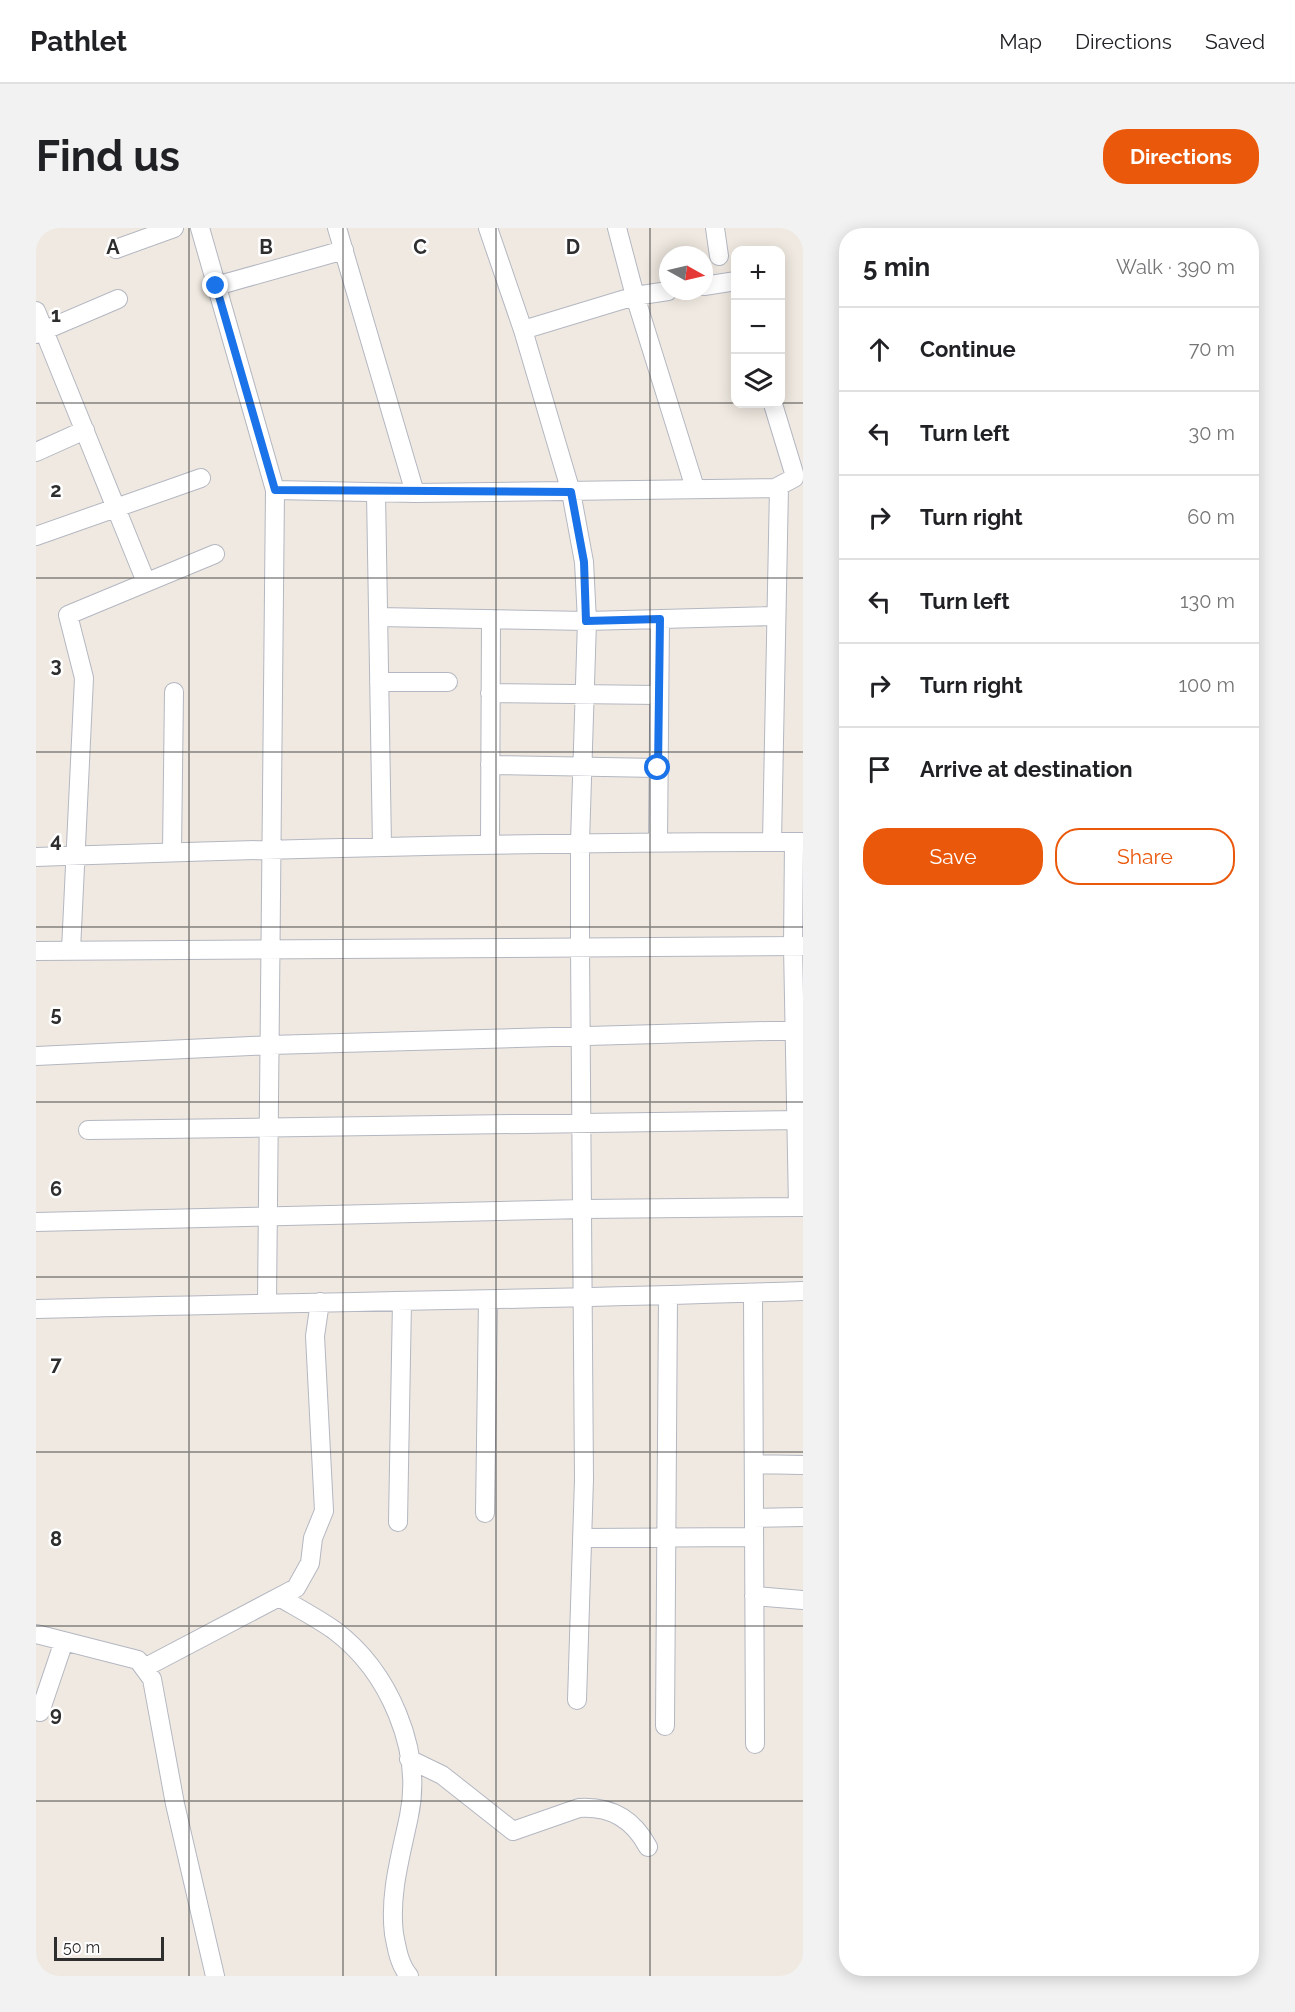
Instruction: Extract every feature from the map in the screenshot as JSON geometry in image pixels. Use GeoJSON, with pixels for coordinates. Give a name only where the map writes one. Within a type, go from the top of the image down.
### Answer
{"type":"FeatureCollection","features":[{"type":"Feature","properties":{"kind":"street"},"geometry":{"type":"LineString","coordinates":[[116,249],[151,232],[174,228]]}},
{"type":"Feature","properties":{"kind":"street"},"geometry":{"type":"LineString","coordinates":[[200,228],[275,490],[267,1302]]}},
{"type":"Feature","properties":{"kind":"street"},"geometry":{"type":"LineString","coordinates":[[337,228],[415,493]]}},
{"type":"Feature","properties":{"kind":"street"},"geometry":{"type":"LineString","coordinates":[[488,228],[523,330],[571,492],[584,562],[586,621],[580,842],[583,1209],[582,1538],[577,1700]]}},
{"type":"Feature","properties":{"kind":"street"},"geometry":{"type":"LineString","coordinates":[[617,228],[635,296],[695,488]]}},
{"type":"Feature","properties":{"kind":"street"},"geometry":{"type":"LineString","coordinates":[[715,228],[719,255]]}},
{"type":"Feature","properties":{"kind":"street"},"geometry":{"type":"LineString","coordinates":[[216,286],[344,250]]}},
{"type":"Feature","properties":{"kind":"street"},"geometry":{"type":"LineString","coordinates":[[713,284],[731,282]]}},
{"type":"Feature","properties":{"kind":"street"},"geometry":{"type":"LineString","coordinates":[[523,330],[635,296],[659,292]]}},
{"type":"Feature","properties":{"kind":"street"},"geometry":{"type":"LineString","coordinates":[[40,332],[118,299]]}},
{"type":"Feature","properties":{"kind":"street"},"geometry":{"type":"LineString","coordinates":[[36,311],[40,332],[85,430],[146,582]]}},
{"type":"Feature","properties":{"kind":"street"},"geometry":{"type":"LineString","coordinates":[[275,490],[415,493],[779,487],[794,478],[798,472],[774,408]]}},
{"type":"Feature","properties":{"kind":"street"},"geometry":{"type":"LineString","coordinates":[[36,452],[85,430]]}},
{"type":"Feature","properties":{"kind":"street"},"geometry":{"type":"LineString","coordinates":[[36,536],[201,478]]}},
{"type":"Feature","properties":{"kind":"street"},"geometry":{"type":"LineString","coordinates":[[772,842],[779,487]]}},
{"type":"Feature","properties":{"kind":"street"},"geometry":{"type":"LineString","coordinates":[[376,493],[382,846]]}},
{"type":"Feature","properties":{"kind":"street"},"geometry":{"type":"LineString","coordinates":[[72,950],[74,856],[84,678],[68,615],[215,554]]}},
{"type":"Feature","properties":{"kind":"street"},"geometry":{"type":"LineString","coordinates":[[378,617],[586,621],[776,616]]}},
{"type":"Feature","properties":{"kind":"street"},"geometry":{"type":"LineString","coordinates":[[490,844],[491,619]]}},
{"type":"Feature","properties":{"kind":"street"},"geometry":{"type":"LineString","coordinates":[[658,842],[660,619]]}},
{"type":"Feature","properties":{"kind":"street"},"geometry":{"type":"LineString","coordinates":[[379,682],[448,682]]}},
{"type":"Feature","properties":{"kind":"street"},"geometry":{"type":"LineString","coordinates":[[172,852],[174,692]]}},
{"type":"Feature","properties":{"kind":"street"},"geometry":{"type":"LineString","coordinates":[[490,693],[659,695]]}},
{"type":"Feature","properties":{"kind":"street"},"geometry":{"type":"LineString","coordinates":[[490,765],[658,768]]}},
{"type":"Feature","properties":{"kind":"street"},"geometry":{"type":"LineString","coordinates":[[36,857],[272,848],[580,842],[799,842],[800,1207],[583,1209],[36,1222]]}},
{"type":"Feature","properties":{"kind":"street"},"geometry":{"type":"LineString","coordinates":[[36,951],[798,946]]}},
{"type":"Feature","properties":{"kind":"street"},"geometry":{"type":"LineString","coordinates":[[36,1056],[270,1045],[799,1030]]}},
{"type":"Feature","properties":{"kind":"street"},"geometry":{"type":"LineString","coordinates":[[88,1130],[799,1120]]}},
{"type":"Feature","properties":{"kind":"street"},"geometry":{"type":"LineString","coordinates":[[36,1309],[267,1302],[583,1299],[803,1292]]}},
{"type":"Feature","properties":{"kind":"street"},"geometry":{"type":"LineString","coordinates":[[753,1293],[754,1744]]}},
{"type":"Feature","properties":{"kind":"street"},"geometry":{"type":"LineString","coordinates":[[665,1725],[668,1296]]}},
{"type":"Feature","properties":{"kind":"street"},"geometry":{"type":"LineString","coordinates":[[485,1513],[488,1300]]}},
{"type":"Feature","properties":{"kind":"street"},"geometry":{"type":"LineString","coordinates":[[398,1522],[402,1301]]}},
{"type":"Feature","properties":{"kind":"street"},"geometry":{"type":"LineString","coordinates":[[144,1668],[296,1588],[310,1563],[313,1538],[324,1511],[315,1336],[320,1302]]}},
{"type":"Feature","properties":{"kind":"street"},"geometry":{"type":"LineString","coordinates":[[754,1464],[803,1465]]}},
{"type":"Feature","properties":{"kind":"street"},"geometry":{"type":"LineString","coordinates":[[754,1518],[803,1517]]}},
{"type":"Feature","properties":{"kind":"street"},"geometry":{"type":"LineString","coordinates":[[582,1538],[754,1537]]}},
{"type":"Feature","properties":{"kind":"street"},"geometry":{"type":"LineString","coordinates":[[754,1596],[803,1600]]}},
{"type":"Feature","properties":{"kind":"street"},"geometry":{"type":"LineString","coordinates":[[279,1598],[336,1632],[372,1669],[402,1724],[409,1759],[412,1795],[400,1848],[393,1921],[400,1959],[403,1969],[409,1976]]}},
{"type":"Feature","properties":{"kind":"street"},"geometry":{"type":"LineString","coordinates":[[36,1634],[138,1660],[152,1679],[176,1804],[214,1976]]}},
{"type":"Feature","properties":{"kind":"street"},"geometry":{"type":"LineString","coordinates":[[40,1712],[64,1641]]}},
{"type":"Feature","properties":{"kind":"street"},"geometry":{"type":"LineString","coordinates":[[409,1759],[442,1775],[513,1831],[579,1809],[590,1808],[623,1817],[640,1831],[648,1847]]}},
{"type":"Feature","properties":{"kind":"route"},"geometry":{"type":"LineString","coordinates":[[216,286],[275,490],[376,493],[571,492],[584,562],[586,621],[660,619],[658,768]]}}]}
